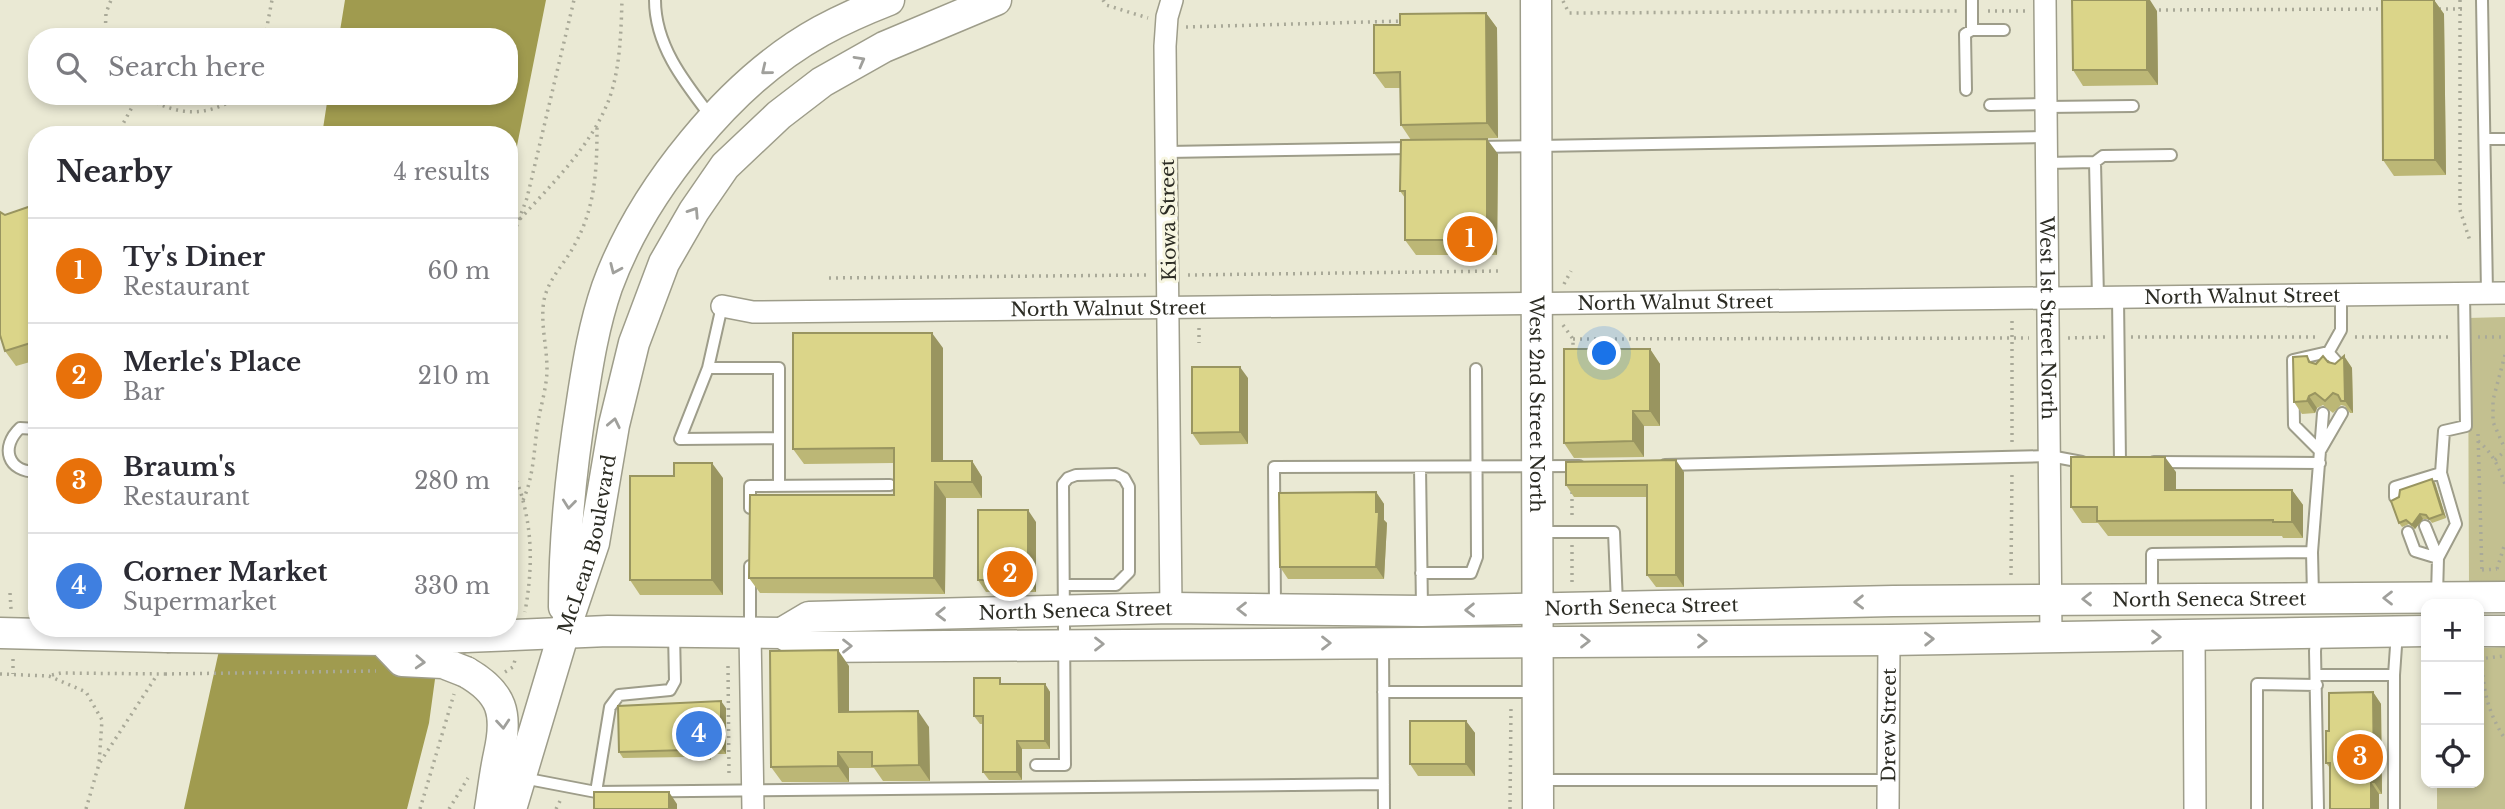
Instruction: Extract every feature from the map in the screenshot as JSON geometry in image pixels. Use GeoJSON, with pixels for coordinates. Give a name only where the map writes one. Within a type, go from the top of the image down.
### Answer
{"type":"FeatureCollection","features":[{"type":"Feature","properties":{"kind":"main road","name":"McLean Boulevard"},"geometry":{"type":"LineString","coordinates":[[564,632],[564,546],[576,436],[593,331],[608,285],[634,228],[673,166],[713,119],[771,67],[820,32],[888,0]]}},
{"type":"Feature","properties":{"kind":"main road","name":"McLean Boulevard"},"geometry":{"type":"LineString","coordinates":[[564,632],[594,542],[614,425],[634,343],[664,263],[694,211],[725,166],[779,115],[822,82],[884,47],[996,0]]}},
{"type":"Feature","properties":{"kind":"main road","name":"West 2nd Street North"},"geometry":{"type":"LineString","coordinates":[[1538,795],[1524,692],[1538,642],[1537,146],[1549,1]]}},
{"type":"Feature","properties":{"kind":"main road","name":"North Seneca Street"},"geometry":{"type":"LineString","coordinates":[[782,634],[809,617],[1064,599],[1171,608],[1422,611],[2051,600],[2437,598],[2501,583]]}},
{"type":"Feature","properties":{"kind":"main road"},"geometry":{"type":"LineString","coordinates":[[2484,631],[2505,631]]}},
{"type":"Feature","properties":{"kind":"main road","name":"North Seneca Street"},"geometry":{"type":"LineString","coordinates":[[0,634],[28,632]]}},
{"type":"Feature","properties":{"kind":"main road"},"geometry":{"type":"LineString","coordinates":[[511,809],[564,632]]}},
{"type":"Feature","properties":{"kind":"main road","name":"North Seneca Street"},"geometry":{"type":"LineString","coordinates":[[520,634],[782,634],[805,647],[1889,640],[2412,632]]}},
{"type":"Feature","properties":{"kind":"main road","name":"North Seneca Street"},"geometry":{"type":"LineString","coordinates":[[167,637],[382,640],[465,637]]}},
{"type":"Feature","properties":{"kind":"main road"},"geometry":{"type":"LineString","coordinates":[[382,640],[402,661],[443,663],[469,683],[498,698],[504,735],[490,809]]}},
{"type":"Feature","properties":{"kind":"street","name":"Kiowa Street"},"geometry":{"type":"LineString","coordinates":[[1171,608],[1164,46],[1166,22],[1172,0]]}},
{"type":"Feature","properties":{"kind":"street","name":"West 1st Street North"},"geometry":{"type":"LineString","coordinates":[[2045,5],[2051,637]]}},
{"type":"Feature","properties":{"kind":"street","name":"North Walnut Street"},"geometry":{"type":"LineString","coordinates":[[722,306],[753,312],[2496,293]]}},
{"type":"Feature","properties":{"kind":"street"},"geometry":{"type":"LineString","coordinates":[[750,633],[753,799]]}},
{"type":"Feature","properties":{"kind":"street"},"geometry":{"type":"LineString","coordinates":[[2194,636],[2195,809]]}},
{"type":"Feature","properties":{"kind":"street","name":"Drew Street"},"geometry":{"type":"LineString","coordinates":[[1888,809],[1889,640]]}},
{"type":"Feature","properties":{"kind":"lane"},"geometry":{"type":"LineString","coordinates":[[655,0],[655,12],[666,50],[685,83],[713,119]]}},
{"type":"Feature","properties":{"kind":"lane"},"geometry":{"type":"LineString","coordinates":[[2483,5],[2485,139],[2496,293]]}},
{"type":"Feature","properties":{"kind":"lane"},"geometry":{"type":"LineString","coordinates":[[1972,6],[1972,30]]}},
{"type":"Feature","properties":{"kind":"lane"},"geometry":{"type":"LineString","coordinates":[[1966,90],[1965,34],[1972,30],[2004,30]]}},
{"type":"Feature","properties":{"kind":"lane"},"geometry":{"type":"LineString","coordinates":[[1990,105],[2133,106]]}},
{"type":"Feature","properties":{"kind":"lane"},"geometry":{"type":"LineString","coordinates":[[1473,147],[2046,137]]}},
{"type":"Feature","properties":{"kind":"lane"},"geometry":{"type":"LineString","coordinates":[[2485,139],[2505,139]]}},
{"type":"Feature","properties":{"kind":"lane"},"geometry":{"type":"LineString","coordinates":[[1167,152],[1431,148]]}},
{"type":"Feature","properties":{"kind":"lane"},"geometry":{"type":"LineString","coordinates":[[2046,163],[2095,162],[2103,156],[2171,155]]}},
{"type":"Feature","properties":{"kind":"lane"},"geometry":{"type":"LineString","coordinates":[[2095,162],[2120,462]]}},
{"type":"Feature","properties":{"kind":"lane"},"geometry":{"type":"LineString","coordinates":[[2438,558],[2456,524],[2441,473],[2444,431],[2466,426],[2464,293]]}},
{"type":"Feature","properties":{"kind":"lane"},"geometry":{"type":"LineString","coordinates":[[2323,368],[2328,352],[2341,330],[2341,295]]}},
{"type":"Feature","properties":{"kind":"lane"},"geometry":{"type":"LineString","coordinates":[[722,306],[708,368],[680,439],[779,438]]}},
{"type":"Feature","properties":{"kind":"lane"},"geometry":{"type":"LineString","coordinates":[[2328,352],[2342,368]]}},
{"type":"Feature","properties":{"kind":"lane"},"geometry":{"type":"LineString","coordinates":[[2320,457],[2294,425],[2293,360],[2328,352]]}},
{"type":"Feature","properties":{"kind":"lane"},"geometry":{"type":"LineString","coordinates":[[708,368],[779,368],[779,485]]}},
{"type":"Feature","properties":{"kind":"lane"},"geometry":{"type":"LineString","coordinates":[[1421,573],[1471,573],[1477,557],[1476,369]]}},
{"type":"Feature","properties":{"kind":"lane"},"geometry":{"type":"LineString","coordinates":[[2313,598],[2312,552],[2323,413]]}},
{"type":"Feature","properties":{"kind":"lane"},"geometry":{"type":"LineString","coordinates":[[2320,457],[2342,413]]}},
{"type":"Feature","properties":{"kind":"lane"},"geometry":{"type":"LineString","coordinates":[[28,428],[20,428],[9,438],[8,454],[15,465],[28,471]]}},
{"type":"Feature","properties":{"kind":"lane"},"geometry":{"type":"LineString","coordinates":[[1654,465],[2050,456],[2095,462]]}},
{"type":"Feature","properties":{"kind":"lane"},"geometry":{"type":"LineString","coordinates":[[2147,462],[2320,457]]}},
{"type":"Feature","properties":{"kind":"lane"},"geometry":{"type":"LineString","coordinates":[[2108,462],[2133,462]]}},
{"type":"Feature","properties":{"kind":"lane"},"geometry":{"type":"LineString","coordinates":[[1275,609],[1274,467],[1586,466]]}},
{"type":"Feature","properties":{"kind":"lane"},"geometry":{"type":"LineString","coordinates":[[1420,467],[1422,611]]}},
{"type":"Feature","properties":{"kind":"lane"},"geometry":{"type":"LineString","coordinates":[[2395,497],[2395,487],[2411,487],[2441,473]]}},
{"type":"Feature","properties":{"kind":"lane"},"geometry":{"type":"LineString","coordinates":[[1036,765],[1065,765],[1063,484],[1076,475],[1116,474],[1124,478],[1129,487],[1129,572],[1116,586],[1064,599]]}},
{"type":"Feature","properties":{"kind":"lane"},"geometry":{"type":"LineString","coordinates":[[750,513],[750,486],[890,485]]}},
{"type":"Feature","properties":{"kind":"lane"},"geometry":{"type":"LineString","coordinates":[[2425,526],[2438,558],[2437,598]]}},
{"type":"Feature","properties":{"kind":"lane"},"geometry":{"type":"LineString","coordinates":[[1537,533],[1615,532],[1618,607]]}},
{"type":"Feature","properties":{"kind":"lane"},"geometry":{"type":"LineString","coordinates":[[2407,532],[2415,551],[2438,558]]}},
{"type":"Feature","properties":{"kind":"lane"},"geometry":{"type":"LineString","coordinates":[[2152,599],[2152,554],[2312,552]]}},
{"type":"Feature","properties":{"kind":"lane"},"geometry":{"type":"LineString","coordinates":[[750,555],[750,633]]}},
{"type":"Feature","properties":{"kind":"lane"},"geometry":{"type":"LineString","coordinates":[[596,792],[610,707],[619,695],[670,690],[675,681],[674,632]]}},
{"type":"Feature","properties":{"kind":"lane"},"geometry":{"type":"LineString","coordinates":[[2393,809],[2394,675],[2412,632]]}},
{"type":"Feature","properties":{"kind":"lane"},"geometry":{"type":"LineString","coordinates":[[2317,634],[2318,809]]}},
{"type":"Feature","properties":{"kind":"lane"},"geometry":{"type":"LineString","coordinates":[[1383,642],[1384,809]]}},
{"type":"Feature","properties":{"kind":"lane"},"geometry":{"type":"LineString","coordinates":[[2257,809],[2257,684],[2394,675]]}},
{"type":"Feature","properties":{"kind":"lane"},"geometry":{"type":"LineString","coordinates":[[1384,692],[1524,692]]}},
{"type":"Feature","properties":{"kind":"lane"},"geometry":{"type":"LineString","coordinates":[[520,778],[596,792],[729,790],[753,799],[1384,784]]}},
{"type":"Feature","properties":{"kind":"lane"},"geometry":{"type":"LineString","coordinates":[[1538,795],[1888,780]]}},
{"type":"Feature","properties":{"kind":"path"},"geometry":{"type":"LineString","coordinates":[[105,28],[106,13],[111,0]]}},
{"type":"Feature","properties":{"kind":"path"},"geometry":{"type":"LineString","coordinates":[[267,28],[272,0]]}},
{"type":"Feature","properties":{"kind":"path"},"geometry":{"type":"LineString","coordinates":[[519,220],[527,198],[574,0]]}},
{"type":"Feature","properties":{"kind":"path"},"geometry":{"type":"LineString","coordinates":[[519,220],[584,145],[609,100],[617,64],[622,0]]}},
{"type":"Feature","properties":{"kind":"path"},"geometry":{"type":"LineString","coordinates":[[1103,0],[1107,5],[1185,27],[1407,21]]}},
{"type":"Feature","properties":{"kind":"path"},"geometry":{"type":"LineString","coordinates":[[1549,1],[1569,13],[2045,5]]}},
{"type":"Feature","properties":{"kind":"path"},"geometry":{"type":"LineString","coordinates":[[2433,9],[2483,5]]}},
{"type":"Feature","properties":{"kind":"path"},"geometry":{"type":"LineString","coordinates":[[2142,10],[2391,9]]}},
{"type":"Feature","properties":{"kind":"path"},"geometry":{"type":"LineString","coordinates":[[122,126],[133,105]]}},
{"type":"Feature","properties":{"kind":"path"},"geometry":{"type":"LineString","coordinates":[[165,105],[175,109],[207,112],[221,105]]}},
{"type":"Feature","properties":{"kind":"path"},"geometry":{"type":"LineString","coordinates":[[523,500],[529,486],[547,371],[542,314],[544,299],[556,271],[575,245],[592,199],[597,175],[597,125]]}},
{"type":"Feature","properties":{"kind":"path"},"geometry":{"type":"LineString","coordinates":[[1563,285],[1571,271]]}},
{"type":"Feature","properties":{"kind":"path"},"geometry":{"type":"LineString","coordinates":[[2011,588],[2012,300]]}},
{"type":"Feature","properties":{"kind":"path"},"geometry":{"type":"LineString","coordinates":[[1563,325],[1573,339],[1573,352]]}},
{"type":"Feature","properties":{"kind":"path"},"geometry":{"type":"LineString","coordinates":[[2495,460],[2505,450],[2493,422],[2493,400],[2505,355]]}},
{"type":"Feature","properties":{"kind":"path"},"geometry":{"type":"LineString","coordinates":[[2478,441],[2488,449],[2495,460],[2505,484]]}},
{"type":"Feature","properties":{"kind":"path"},"geometry":{"type":"LineString","coordinates":[[1572,467],[1572,585],[1579,588]]}},
{"type":"Feature","properties":{"kind":"path"},"geometry":{"type":"LineString","coordinates":[[420,809],[469,683],[513,667],[532,559],[523,500],[518,486]]}},
{"type":"Feature","properties":{"kind":"path"},"geometry":{"type":"LineString","coordinates":[[2501,583],[2505,543]]}},
{"type":"Feature","properties":{"kind":"path"},"geometry":{"type":"LineString","coordinates":[[2484,659],[2502,658],[2505,655]]}},
{"type":"Feature","properties":{"kind":"path"},"geometry":{"type":"LineString","coordinates":[[728,666],[729,790]]}},
{"type":"Feature","properties":{"kind":"path"},"geometry":{"type":"LineString","coordinates":[[0,674],[157,675],[382,670]]}},
{"type":"Feature","properties":{"kind":"path"},"geometry":{"type":"LineString","coordinates":[[99,764],[157,675]]}},
{"type":"Feature","properties":{"kind":"path"},"geometry":{"type":"LineString","coordinates":[[49,676],[86,692],[102,720],[99,764],[86,809]]}},
{"type":"Feature","properties":{"kind":"path"},"geometry":{"type":"LineString","coordinates":[[1510,809],[1524,692]]}},
{"type":"Feature","properties":{"kind":"shaded area"},"geometry":{"type":"Polygon","coordinates":[[[345,0],[546,0],[518,141],[518,126],[323,126],[327,105],[518,105],[518,28],[340,28],[345,0]]]}},
{"type":"Feature","properties":{"kind":"shaded area"},"geometry":{"type":"Polygon","coordinates":[[[2505,317],[2505,586],[2469,587],[2468,318],[2505,317]]]}},
{"type":"Feature","properties":{"kind":"shaded area"},"geometry":{"type":"Polygon","coordinates":[[[222,637],[441,637],[429,723],[407,809],[184,809],[222,637]]]}},
{"type":"Feature","properties":{"kind":"shaded area"},"geometry":{"type":"Polygon","coordinates":[[[2505,647],[2505,809],[2437,809],[2437,788],[2484,788],[2484,648],[2505,647]]]}},
{"type":"Feature","properties":{"kind":"building"},"geometry":{"type":"Polygon","coordinates":[[[2072,0],[2147,0],[2147,70],[2073,70],[2072,0]]]}},
{"type":"Feature","properties":{"kind":"building"},"geometry":{"type":"Polygon","coordinates":[[[2382,0],[2434,0],[2435,160],[2383,160],[2382,0]]]}},
{"type":"Feature","properties":{"kind":"building"},"geometry":{"type":"Polygon","coordinates":[[[1486,13],[1487,123],[1401,125],[1400,72],[1374,73],[1374,25],[1400,25],[1400,14],[1486,13]]]}},
{"type":"Feature","properties":{"kind":"building"},"geometry":{"type":"Polygon","coordinates":[[[1487,139],[1487,240],[1405,240],[1405,191],[1400,191],[1401,140],[1487,139]]]}},
{"type":"Feature","properties":{"kind":"building"},"geometry":{"type":"Polygon","coordinates":[[[28,207],[28,344],[5,351],[0,335],[0,212],[5,215],[28,207]]]}},
{"type":"Feature","properties":{"kind":"building"},"geometry":{"type":"Polygon","coordinates":[[[793,333],[932,333],[932,461],[972,461],[972,482],[935,482],[934,578],[749,578],[750,495],[894,495],[894,448],[793,449],[793,333]]]}},
{"type":"Feature","properties":{"kind":"building"},"geometry":{"type":"Polygon","coordinates":[[[1564,349],[1650,349],[1650,411],[1633,411],[1633,441],[1564,443],[1564,349]]]}},
{"type":"Feature","properties":{"kind":"building"},"geometry":{"type":"Polygon","coordinates":[[[2307,356],[2309,362],[2316,364],[2323,356],[2328,362],[2335,364],[2344,356],[2345,401],[2341,401],[2338,395],[2333,393],[2325,401],[2315,393],[2309,396],[2307,401],[2294,402],[2293,357],[2307,356]]]}},
{"type":"Feature","properties":{"kind":"building"},"geometry":{"type":"Polygon","coordinates":[[[1192,367],[1240,367],[1240,432],[1192,433],[1192,367]]]}},
{"type":"Feature","properties":{"kind":"building"},"geometry":{"type":"Polygon","coordinates":[[[2071,457],[2165,457],[2165,490],[2292,490],[2292,522],[2097,521],[2097,507],[2071,507],[2071,457]]]}},
{"type":"Feature","properties":{"kind":"building"},"geometry":{"type":"Polygon","coordinates":[[[1676,460],[1676,575],[1647,575],[1647,485],[1566,485],[1566,462],[1676,460]]]}},
{"type":"Feature","properties":{"kind":"building"},"geometry":{"type":"Polygon","coordinates":[[[674,463],[712,463],[712,580],[630,580],[630,476],[674,476],[674,463]]]}},
{"type":"Feature","properties":{"kind":"building"},"geometry":{"type":"Polygon","coordinates":[[[2432,479],[2443,514],[2429,519],[2420,514],[2412,525],[2406,520],[2399,523],[2391,501],[2399,497],[2400,490],[2432,479]]]}},
{"type":"Feature","properties":{"kind":"building"},"geometry":{"type":"Polygon","coordinates":[[[1376,492],[1376,512],[1379,512],[1376,567],[1280,567],[1279,493],[1376,492]]]}},
{"type":"Feature","properties":{"kind":"building"},"geometry":{"type":"Polygon","coordinates":[[[978,510],[1028,510],[1028,580],[978,580],[978,510]]]}},
{"type":"Feature","properties":{"kind":"building"},"geometry":{"type":"Polygon","coordinates":[[[838,650],[839,712],[918,711],[919,765],[872,766],[872,752],[838,752],[838,766],[771,767],[770,651],[838,650]]]}},
{"type":"Feature","properties":{"kind":"building"},"geometry":{"type":"Polygon","coordinates":[[[974,678],[1000,678],[1000,684],[1045,684],[1045,741],[1017,741],[1017,772],[983,772],[983,716],[974,716],[974,678]]]}},
{"type":"Feature","properties":{"kind":"building"},"geometry":{"type":"Polygon","coordinates":[[[2373,692],[2374,782],[2371,782],[2371,809],[2330,809],[2330,763],[2326,763],[2329,693],[2373,692]]]}},
{"type":"Feature","properties":{"kind":"building"},"geometry":{"type":"Polygon","coordinates":[[[721,701],[721,747],[707,747],[707,753],[686,753],[686,750],[619,752],[618,706],[721,701]]]}},
{"type":"Feature","properties":{"kind":"building"},"geometry":{"type":"Polygon","coordinates":[[[1410,721],[1466,721],[1466,764],[1410,764],[1410,721]]]}},
{"type":"Feature","properties":{"kind":"building"},"geometry":{"type":"Polygon","coordinates":[[[594,792],[669,792],[669,809],[594,809],[594,792]]]}},
{"type":"Feature","properties":{"kind":"place","name":"Ty's Diner"},"geometry":{"type":"Point","coordinates":[1470,239]}},
{"type":"Feature","properties":{"kind":"place","name":"Merle's Place"},"geometry":{"type":"Point","coordinates":[1010,574]}},
{"type":"Feature","properties":{"kind":"place","name":"Corner Market"},"geometry":{"type":"Point","coordinates":[699,734]}},
{"type":"Feature","properties":{"kind":"place","name":"Braum's"},"geometry":{"type":"Point","coordinates":[2360,757]}}]}
